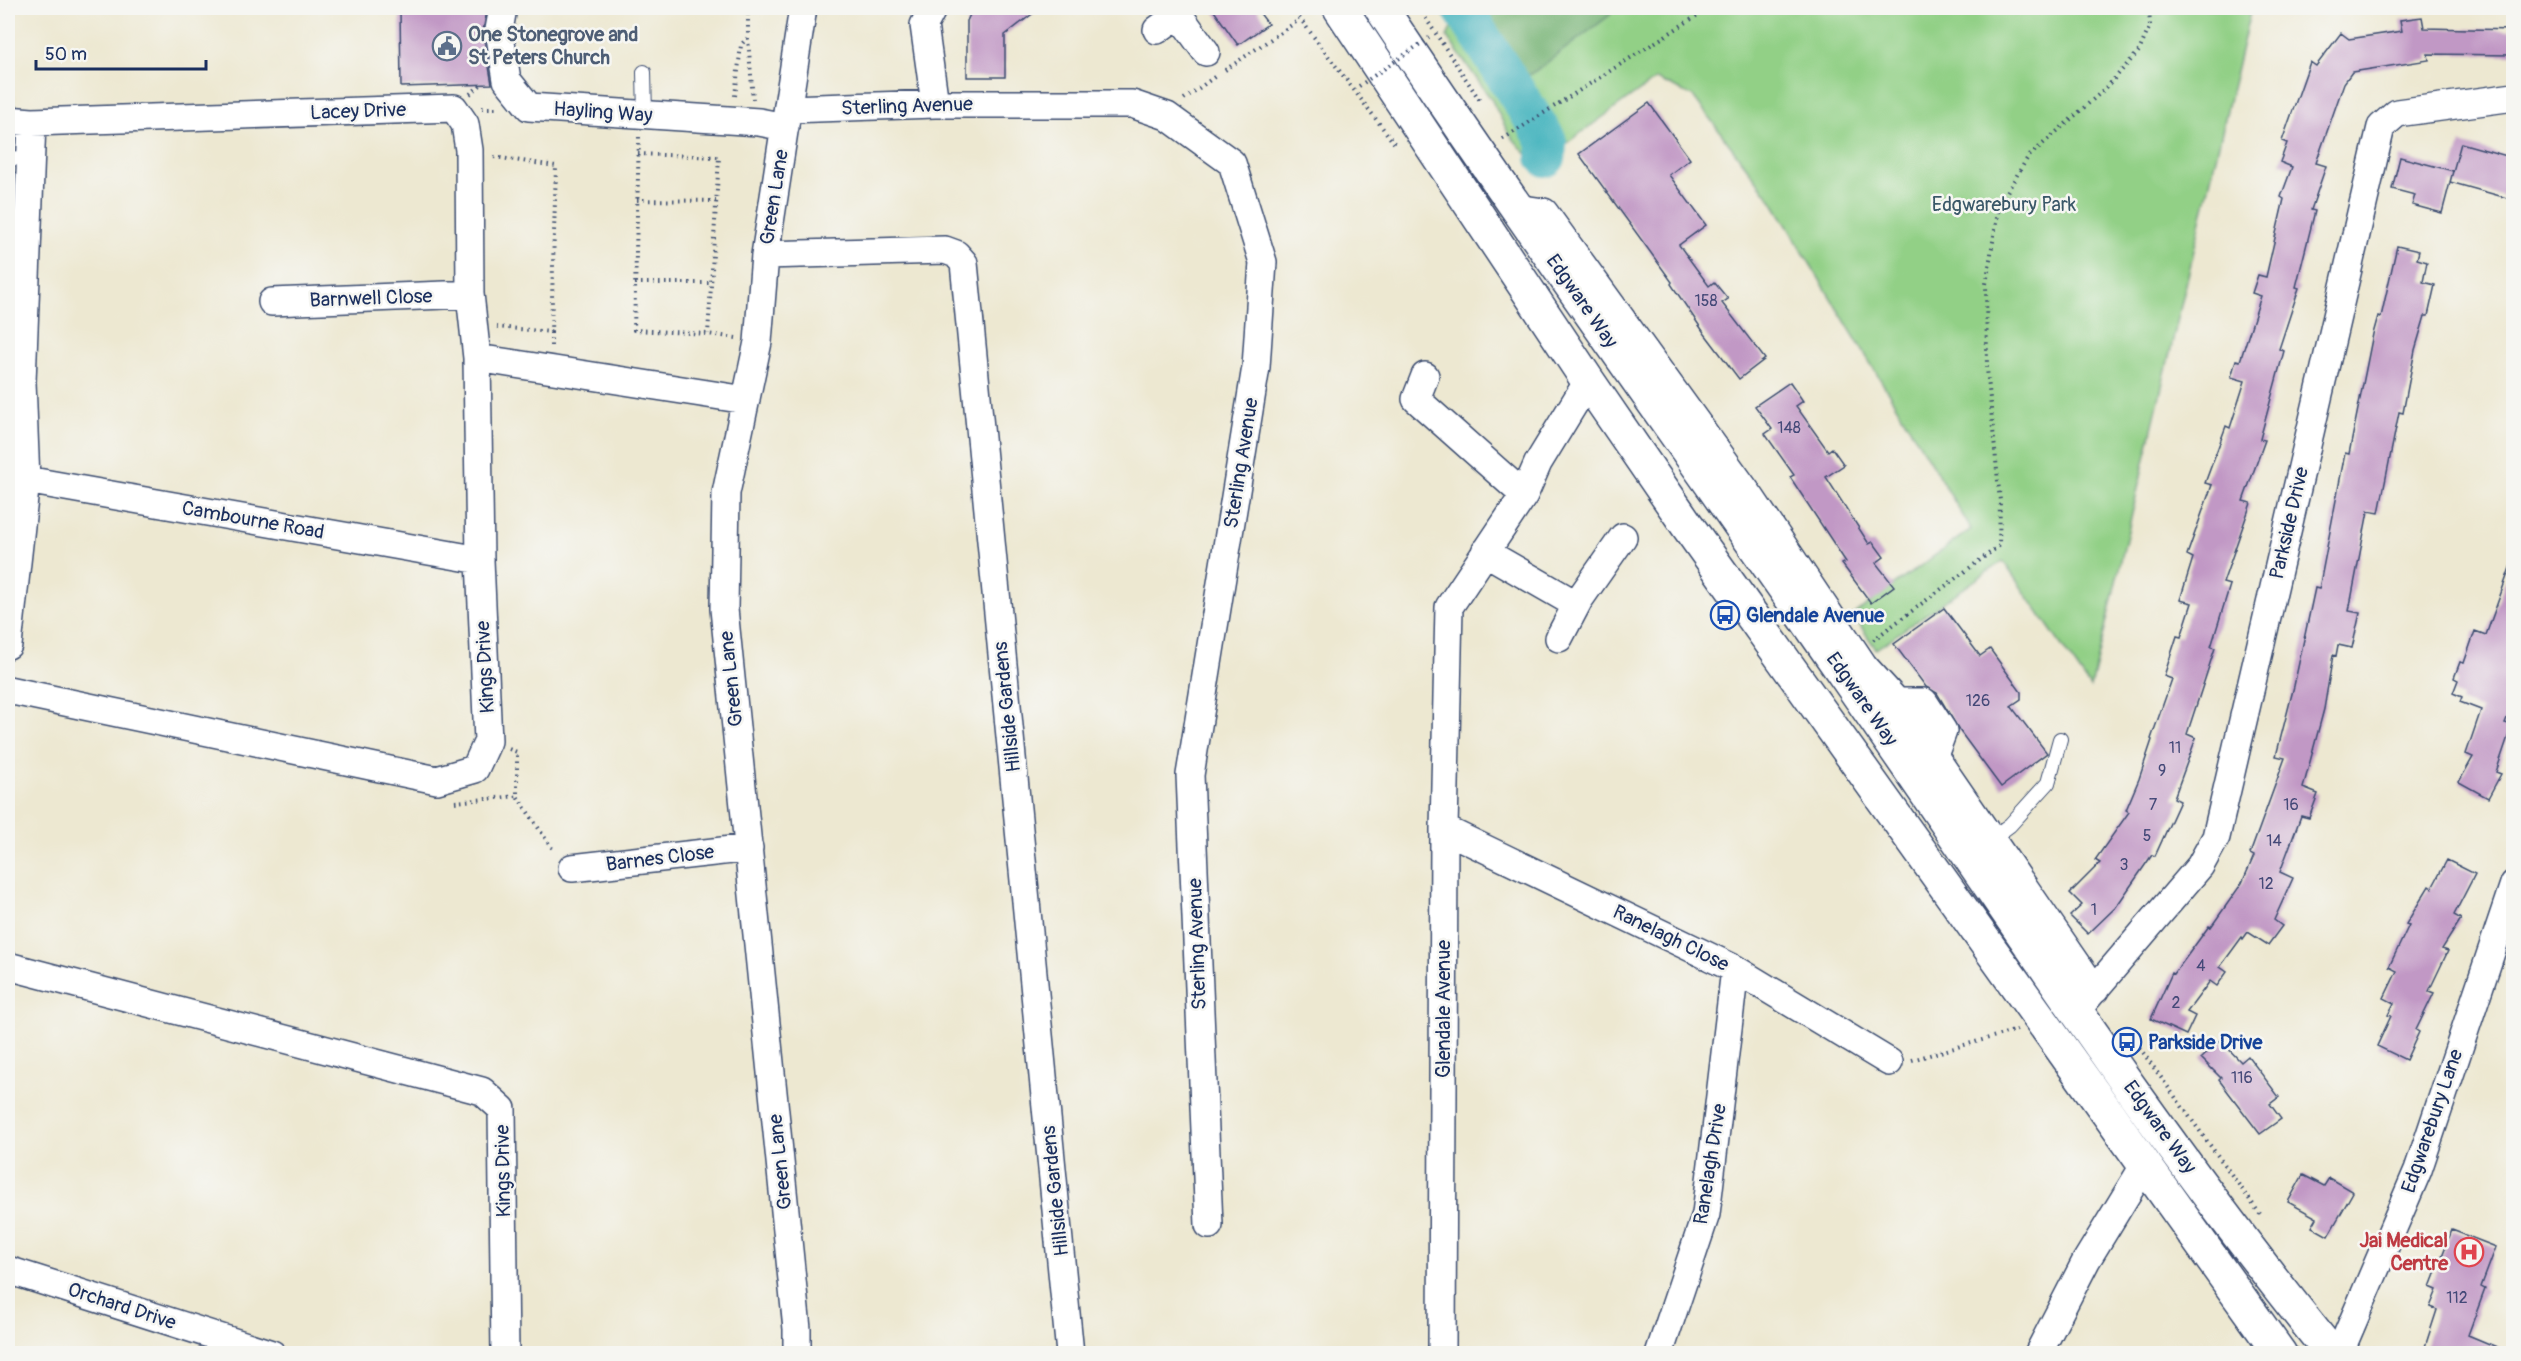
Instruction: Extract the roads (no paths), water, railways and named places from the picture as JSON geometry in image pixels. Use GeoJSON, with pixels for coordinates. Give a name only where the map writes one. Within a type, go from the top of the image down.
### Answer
{"type":"FeatureCollection","features":[{"type":"Feature","properties":{"kind":"highway","name":"Edgware Way"},"geometry":{"type":"LineString","coordinates":[[1340,8],[1588,381],[1694,535],[2280,1353]]}},
{"type":"Feature","properties":{"kind":"highway","name":"Edgware Way"},"geometry":{"type":"LineString","coordinates":[[1381,8],[1530,210],[1845,674],[2086,1000],[2251,1254],[2332,1353]]}},
{"type":"Feature","properties":{"kind":"street","name":"Hayling Way"},"geometry":{"type":"LineString","coordinates":[[503,8],[499,30],[507,80],[529,108],[746,122],[786,118]]}},
{"type":"Feature","properties":{"kind":"street","name":"Green Lane"},"geometry":{"type":"LineString","coordinates":[[797,1353],[797,1329],[724,609],[726,493],[758,342],[765,255],[803,8]]}},
{"type":"Feature","properties":{"kind":"street"},"geometry":{"type":"LineString","coordinates":[[933,8],[924,25],[935,104]]}},
{"type":"Feature","properties":{"kind":"street"},"geometry":{"type":"LineString","coordinates":[[1157,30],[1176,11],[1206,52]]}},
{"type":"Feature","properties":{"kind":"street","name":"Parkside Drive"},"geometry":{"type":"LineString","coordinates":[[2086,1000],[2200,866],[2216,837],[2380,127],[2397,112],[2514,97]]}},
{"type":"Feature","properties":{"kind":"street","name":"Sterling Avenue"},"geometry":{"type":"LineString","coordinates":[[786,118],[935,104],[1132,104],[1167,116],[1232,163],[1263,262],[1256,367],[1190,775],[1209,1225]]}},
{"type":"Feature","properties":{"kind":"street","name":"Lacey Drive"},"geometry":{"type":"LineString","coordinates":[[20,121],[454,108],[465,124],[469,153],[470,294]]}},
{"type":"Feature","properties":{"kind":"street"},"geometry":{"type":"LineString","coordinates":[[8,645],[26,480],[15,382],[20,121]]}},
{"type":"Feature","properties":{"kind":"street","name":"Edgware Way"},"geometry":{"type":"LineString","coordinates":[[1530,210],[1752,499],[1855,653],[1897,702],[1924,702],[1943,731],[1933,758],[1991,840],[2086,1000]]}},
{"type":"Feature","properties":{"kind":"street","name":"Hillside Gardens"},"geometry":{"type":"LineString","coordinates":[[765,255],[945,250],[956,255],[963,263],[1070,1353]]}},
{"type":"Feature","properties":{"kind":"street"},"geometry":{"type":"LineString","coordinates":[[470,294],[477,358],[746,400]]}},
{"type":"Feature","properties":{"kind":"street","name":"Barnwell Close"},"geometry":{"type":"LineString","coordinates":[[272,302],[470,294]]}},
{"type":"Feature","properties":{"kind":"street","name":"Kings Drive"},"geometry":{"type":"LineString","coordinates":[[8,690],[437,780],[475,769],[488,741],[480,560],[477,358]]}},
{"type":"Feature","properties":{"kind":"street"},"geometry":{"type":"LineString","coordinates":[[1425,376],[1416,399],[1524,495]]}},
{"type":"Feature","properties":{"kind":"street","name":"Glendale Avenue"},"geometry":{"type":"LineString","coordinates":[[1442,1353],[1444,829],[1449,606],[1524,495],[1538,463],[1588,381]]}},
{"type":"Feature","properties":{"kind":"street","name":"Cambourne Road"},"geometry":{"type":"LineString","coordinates":[[26,480],[480,560]]}},
{"type":"Feature","properties":{"kind":"street"},"geometry":{"type":"LineString","coordinates":[[1559,638],[1579,600],[1623,537]]}},
{"type":"Feature","properties":{"kind":"street"},"geometry":{"type":"LineString","coordinates":[[1485,552],[1565,598],[1579,600]]}},
{"type":"Feature","properties":{"kind":"street","name":"Ranelagh Close"},"geometry":{"type":"LineString","coordinates":[[1444,829],[1735,969],[1889,1062]]}},
{"type":"Feature","properties":{"kind":"street","name":"Barnes Close"},"geometry":{"type":"LineString","coordinates":[[572,868],[749,848]]}},
{"type":"Feature","properties":{"kind":"street","name":"Edgwarebury Lane"},"geometry":{"type":"LineString","coordinates":[[2338,1353],[2418,1170],[2514,884]]}},
{"type":"Feature","properties":{"kind":"street","name":"Kings Drive"},"geometry":{"type":"LineString","coordinates":[[8,966],[482,1091],[502,1109],[505,1353]]}},
{"type":"Feature","properties":{"kind":"street","name":"Ranelagh Drive"},"geometry":{"type":"LineString","coordinates":[[1659,1353],[1706,1214],[1735,969]]}},
{"type":"Feature","properties":{"kind":"street"},"geometry":{"type":"LineString","coordinates":[[2038,1353],[2086,1261],[2144,1166]]}},
{"type":"Feature","properties":{"kind":"street","name":"Orchard Drive"},"geometry":{"type":"LineString","coordinates":[[8,1270],[272,1353]]}},
{"type":"Feature","properties":{"kind":"lane"},"geometry":{"type":"LineString","coordinates":[[643,115],[644,72]]}},
{"type":"Feature","properties":{"kind":"lane"},"geometry":{"type":"LineString","coordinates":[[1991,840],[2010,825],[2048,783],[2060,739]]}},
{"type":"Feature","properties":{"kind":"waterway"},"geometry":{"type":"LineString","coordinates":[[1462,8],[1532,117]]}},
{"type":"Feature","properties":{"kind":"waterway"},"geometry":{"type":"LineString","coordinates":[[1536,123],[1547,141],[1546,157]]}},
{"type":"Feature","properties":{"kind":"place","name":"One Stonegrove and St Peters Church"},"geometry":{"type":"Point","coordinates":[447,46]}},
{"type":"Feature","properties":{"kind":"place","name":"Glendale Avenue"},"geometry":{"type":"Point","coordinates":[1725,615]}},
{"type":"Feature","properties":{"kind":"place","name":"Parkside Drive"},"geometry":{"type":"Point","coordinates":[2127,1042]}},
{"type":"Feature","properties":{"kind":"place","name":"Jai Medical Centre"},"geometry":{"type":"Point","coordinates":[2469,1252]}},
{"type":"Feature","properties":{"kind":"park label","name":"Edgwarebury Park"},"geometry":{"type":"Point","coordinates":[2004,204]}}]}
